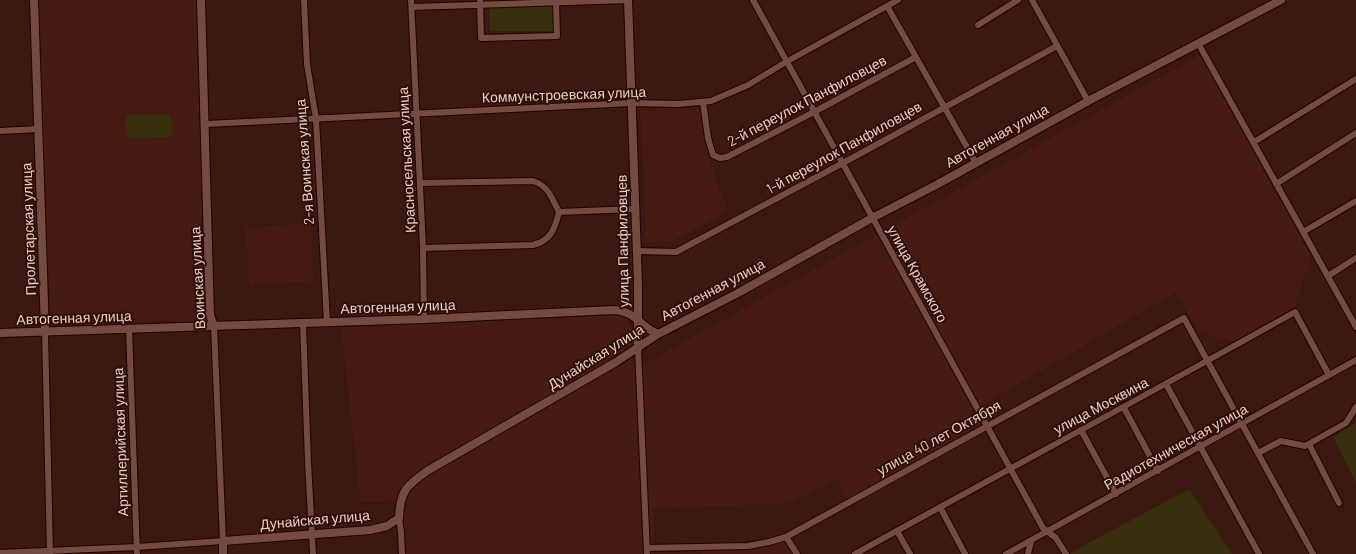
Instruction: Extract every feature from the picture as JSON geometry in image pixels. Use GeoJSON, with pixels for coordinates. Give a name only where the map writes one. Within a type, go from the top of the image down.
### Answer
{"type":"FeatureCollection","features":[{"type":"Feature","properties":{"kind":"street","name":"Пролетарская улица"},"geometry":{"type":"LineString","coordinates":[[34,0],[39,129],[50,552]]}},
{"type":"Feature","properties":{"kind":"street","name":"Воинская улица"},"geometry":{"type":"LineString","coordinates":[[201,0],[206,124],[210,315],[214,326],[223,554]]}},
{"type":"Feature","properties":{"kind":"street","name":"2-я Воинская улица"},"geometry":{"type":"LineString","coordinates":[[304,0],[307,64],[316,119],[327,322]]}},
{"type":"Feature","properties":{"kind":"street"},"geometry":{"type":"LineString","coordinates":[[411,3],[628,0]]}},
{"type":"Feature","properties":{"kind":"street","name":"улица Панфиловцев"},"geometry":{"type":"LineString","coordinates":[[628,0],[636,209],[637,319],[647,551]]}},
{"type":"Feature","properties":{"kind":"street","name":"улица Крамского"},"geometry":{"type":"LineString","coordinates":[[753,0],[1043,528],[1056,538],[1066,554]]}},
{"type":"Feature","properties":{"kind":"street","name":"Коммунстроевская улица"},"geometry":{"type":"LineString","coordinates":[[206,124],[632,103],[678,104],[711,101],[748,85],[786,62],[898,0]]}},
{"type":"Feature","properties":{"kind":"street"},"geometry":{"type":"LineString","coordinates":[[978,25],[1018,0]]}},
{"type":"Feature","properties":{"kind":"street"},"geometry":{"type":"LineString","coordinates":[[1032,0],[1088,102]]}},
{"type":"Feature","properties":{"kind":"street","name":"Автогенная улица"},"geometry":{"type":"LineString","coordinates":[[0,333],[424,319],[622,310],[637,319],[646,328],[658,334],[738,293],[872,218],[1281,0]]}},
{"type":"Feature","properties":{"kind":"street"},"geometry":{"type":"LineString","coordinates":[[480,2],[481,38],[557,36],[556,1]]}},
{"type":"Feature","properties":{"kind":"street","name":"Красносельская улица"},"geometry":{"type":"LineString","coordinates":[[411,3],[418,114],[424,319]]}},
{"type":"Feature","properties":{"kind":"street"},"geometry":{"type":"LineString","coordinates":[[887,6],[976,163]]}},
{"type":"Feature","properties":{"kind":"street"},"geometry":{"type":"LineString","coordinates":[[1198,43],[1356,327]]}},
{"type":"Feature","properties":{"kind":"street","name":"1-й переулок Панфиловцев"},"geometry":{"type":"LineString","coordinates":[[637,251],[676,252],[1057,46]]}},
{"type":"Feature","properties":{"kind":"street","name":"2-й переулок Панфиловцев"},"geometry":{"type":"LineString","coordinates":[[702,102],[708,138],[713,155],[720,158],[727,157],[916,57]]}},
{"type":"Feature","properties":{"kind":"street"},"geometry":{"type":"LineString","coordinates":[[1254,142],[1356,79]]}},
{"type":"Feature","properties":{"kind":"street"},"geometry":{"type":"LineString","coordinates":[[0,131],[39,129]]}},
{"type":"Feature","properties":{"kind":"street"},"geometry":{"type":"LineString","coordinates":[[1276,184],[1356,133]]}},
{"type":"Feature","properties":{"kind":"street"},"geometry":{"type":"LineString","coordinates":[[420,183],[533,181],[540,183],[546,188],[559,212],[556,227],[548,238],[541,243],[533,245],[423,248]]}},
{"type":"Feature","properties":{"kind":"street"},"geometry":{"type":"LineString","coordinates":[[1303,232],[1356,201]]}},
{"type":"Feature","properties":{"kind":"street"},"geometry":{"type":"LineString","coordinates":[[559,212],[636,209]]}},
{"type":"Feature","properties":{"kind":"street"},"geometry":{"type":"LineString","coordinates":[[1328,276],[1356,258]]}},
{"type":"Feature","properties":{"kind":"street","name":"улица Москвина"},"geometry":{"type":"LineString","coordinates":[[855,554],[1010,468],[1124,408],[1295,312],[1330,375]]}},
{"type":"Feature","properties":{"kind":"street","name":"улица 40 лет Октября"},"geometry":{"type":"LineString","coordinates":[[647,551],[748,546],[769,542],[786,536],[1184,318],[1208,361]]}},
{"type":"Feature","properties":{"kind":"street"},"geometry":{"type":"LineString","coordinates":[[303,323],[313,554]]}},
{"type":"Feature","properties":{"kind":"street","name":"Артиллерийская улица"},"geometry":{"type":"LineString","coordinates":[[129,329],[137,554]]}},
{"type":"Feature","properties":{"kind":"street","name":"Дунайская улица"},"geometry":{"type":"LineString","coordinates":[[0,553],[137,547],[311,535],[370,530],[387,526],[399,518],[399,504],[402,494],[413,480],[616,362],[658,334]]}},
{"type":"Feature","properties":{"kind":"street","name":"Радиотехническая улица"},"geometry":{"type":"LineString","coordinates":[[1006,554],[1356,360]]}},
{"type":"Feature","properties":{"kind":"street"},"geometry":{"type":"LineString","coordinates":[[1208,361],[1313,554]]}},
{"type":"Feature","properties":{"kind":"street"},"geometry":{"type":"LineString","coordinates":[[1166,384],[1260,554]]}},
{"type":"Feature","properties":{"kind":"street"},"geometry":{"type":"LineString","coordinates":[[1258,453],[1281,441],[1305,446],[1346,423],[1356,407]]}},
{"type":"Feature","properties":{"kind":"street"},"geometry":{"type":"LineString","coordinates":[[1124,408],[1158,471]]}},
{"type":"Feature","properties":{"kind":"street"},"geometry":{"type":"LineString","coordinates":[[1081,430],[1116,494]]}},
{"type":"Feature","properties":{"kind":"street"},"geometry":{"type":"LineString","coordinates":[[1309,444],[1339,503]]}},
{"type":"Feature","properties":{"kind":"street"},"geometry":{"type":"LineString","coordinates":[[940,507],[965,554]]}},
{"type":"Feature","properties":{"kind":"street"},"geometry":{"type":"LineString","coordinates":[[399,518],[402,554]]}},
{"type":"Feature","properties":{"kind":"street"},"geometry":{"type":"LineString","coordinates":[[897,531],[910,554]]}},
{"type":"Feature","properties":{"kind":"street"},"geometry":{"type":"LineString","coordinates":[[786,536],[797,554]]}},
{"type":"Feature","properties":{"kind":"street"},"geometry":{"type":"LineString","coordinates":[[1028,554],[1031,541]]}},
{"type":"Feature","properties":{"kind":"shaded area"},"geometry":{"type":"Polygon","coordinates":[[[35,0],[198,0],[206,321],[51,322],[35,0]]]}},
{"type":"Feature","properties":{"kind":"shaded area"},"geometry":{"type":"Polygon","coordinates":[[[489,0],[553,0],[555,31],[490,31],[489,0]]]}},
{"type":"Feature","properties":{"kind":"shaded area"},"geometry":{"type":"Polygon","coordinates":[[[1200,55],[1311,256],[1293,312],[1241,343],[1199,332],[1176,292],[984,404],[994,428],[859,503],[847,503],[838,478],[792,503],[653,509],[654,554],[398,554],[397,501],[361,502],[341,328],[615,315],[629,318],[632,360],[636,365],[644,364],[1200,55]]]}},
{"type":"Feature","properties":{"kind":"shaded area"},"geometry":{"type":"Polygon","coordinates":[[[700,109],[709,160],[728,212],[674,240],[647,242],[640,111],[700,109]]]}},
{"type":"Feature","properties":{"kind":"shaded area"},"geometry":{"type":"Polygon","coordinates":[[[169,114],[171,116],[173,134],[169,137],[130,138],[126,134],[126,118],[128,115],[169,114]]]}},
{"type":"Feature","properties":{"kind":"shaded area"},"geometry":{"type":"Polygon","coordinates":[[[311,223],[313,281],[249,286],[246,228],[311,223]]]}},
{"type":"Feature","properties":{"kind":"shaded area"},"geometry":{"type":"Polygon","coordinates":[[[1356,423],[1356,483],[1333,437],[1356,423]]]}},
{"type":"Feature","properties":{"kind":"shaded area"},"geometry":{"type":"Polygon","coordinates":[[[1189,489],[1232,554],[1070,554],[1085,545],[1189,489]]]}},
{"type":"Feature","properties":{"kind":"shaded area"},"geometry":{"type":"Polygon","coordinates":[[[785,539],[793,554],[702,554],[702,549],[785,539]]]}}]}
